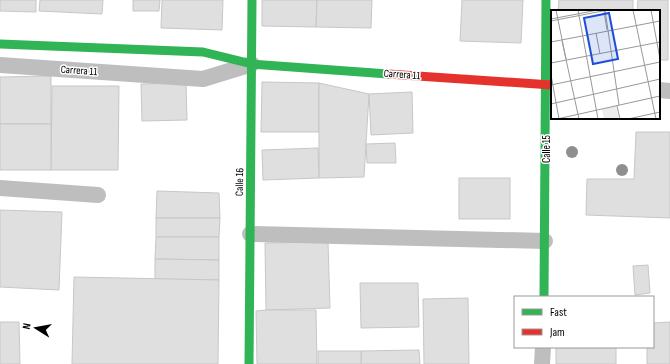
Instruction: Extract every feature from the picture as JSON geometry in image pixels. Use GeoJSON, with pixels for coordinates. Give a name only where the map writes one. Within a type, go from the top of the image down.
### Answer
{"type":"FeatureCollection","features":[{"type":"Feature","properties":{"kind":"main road","name":"Calle 16"},"geometry":{"type":"LineString","coordinates":[[249,364],[252,0]]}},
{"type":"Feature","properties":{"kind":"main road","name":"Calle 15"},"geometry":{"type":"LineString","coordinates":[[544,296],[549,85],[546,0]]}},
{"type":"Feature","properties":{"kind":"main road","name":"Carrera 11"},"geometry":{"type":"LineString","coordinates":[[0,44],[203,52],[252,64],[549,85]]}},
{"type":"Feature","properties":{"kind":"street","name":"Carrera 11"},"geometry":{"type":"LineString","coordinates":[[0,65],[203,79],[252,64]]}},
{"type":"Feature","properties":{"kind":"street"},"geometry":{"type":"LineString","coordinates":[[660,90],[670,91]]}},
{"type":"Feature","properties":{"kind":"street"},"geometry":{"type":"LineString","coordinates":[[0,188],[98,195]]}},
{"type":"Feature","properties":{"kind":"street"},"geometry":{"type":"LineString","coordinates":[[250,234],[545,241]]}},
{"type":"Feature","properties":{"kind":"street"},"geometry":{"type":"LineString","coordinates":[[542,364],[543,348]]}},
{"type":"Feature","properties":{"kind":"building"},"geometry":{"type":"Polygon","coordinates":[[[0,0],[36,0],[36,12],[0,11],[0,0]]]}},
{"type":"Feature","properties":{"kind":"building"},"geometry":{"type":"Polygon","coordinates":[[[40,0],[103,0],[102,14],[39,11],[40,0]]]}},
{"type":"Feature","properties":{"kind":"building"},"geometry":{"type":"Polygon","coordinates":[[[133,0],[160,0],[159,11],[133,11],[133,0]]]}},
{"type":"Feature","properties":{"kind":"building"},"geometry":{"type":"Polygon","coordinates":[[[162,0],[223,0],[222,30],[161,28],[162,0]]]}},
{"type":"Feature","properties":{"kind":"building"},"geometry":{"type":"Polygon","coordinates":[[[262,0],[317,0],[316,27],[262,26],[262,0]]]}},
{"type":"Feature","properties":{"kind":"building"},"geometry":{"type":"Polygon","coordinates":[[[317,0],[372,0],[371,28],[316,27],[317,0]]]}},
{"type":"Feature","properties":{"kind":"building"},"geometry":{"type":"Polygon","coordinates":[[[462,0],[523,0],[521,43],[460,41],[462,0]]]}},
{"type":"Feature","properties":{"kind":"building"},"geometry":{"type":"Polygon","coordinates":[[[559,0],[633,0],[633,10],[558,10],[559,0]]]}},
{"type":"Feature","properties":{"kind":"building"},"geometry":{"type":"Polygon","coordinates":[[[638,0],[668,0],[668,60],[660,60],[660,10],[637,10],[638,0]]]}},
{"type":"Feature","properties":{"kind":"building"},"geometry":{"type":"Polygon","coordinates":[[[51,76],[51,124],[0,124],[0,77],[51,76]]]}},
{"type":"Feature","properties":{"kind":"building"},"geometry":{"type":"Polygon","coordinates":[[[262,82],[319,83],[319,132],[261,132],[262,82]]]}},
{"type":"Feature","properties":{"kind":"building"},"geometry":{"type":"Polygon","coordinates":[[[186,83],[187,120],[142,121],[141,84],[186,83]]]}},
{"type":"Feature","properties":{"kind":"building"},"geometry":{"type":"Polygon","coordinates":[[[319,83],[369,94],[364,177],[319,178],[319,83]]]}},
{"type":"Feature","properties":{"kind":"building"},"geometry":{"type":"Polygon","coordinates":[[[52,86],[119,86],[118,170],[51,170],[52,86]]]}},
{"type":"Feature","properties":{"kind":"building"},"geometry":{"type":"Polygon","coordinates":[[[412,92],[413,133],[371,135],[369,94],[412,92]]]}},
{"type":"Feature","properties":{"kind":"building"},"geometry":{"type":"Polygon","coordinates":[[[0,124],[51,124],[51,170],[0,170],[0,124]]]}},
{"type":"Feature","properties":{"kind":"building"},"geometry":{"type":"Polygon","coordinates":[[[636,132],[670,132],[670,218],[586,215],[587,179],[634,179],[636,132]]]}},
{"type":"Feature","properties":{"kind":"building"},"geometry":{"type":"Polygon","coordinates":[[[395,143],[396,163],[367,163],[366,144],[395,143]]]}},
{"type":"Feature","properties":{"kind":"building"},"geometry":{"type":"Polygon","coordinates":[[[318,148],[319,178],[263,180],[262,150],[318,148]]]}},
{"type":"Feature","properties":{"kind":"building"},"geometry":{"type":"Polygon","coordinates":[[[459,178],[510,178],[510,219],[459,219],[459,178]]]}},
{"type":"Feature","properties":{"kind":"building"},"geometry":{"type":"Polygon","coordinates":[[[157,191],[219,193],[220,218],[156,218],[157,191]]]}},
{"type":"Feature","properties":{"kind":"building"},"geometry":{"type":"Polygon","coordinates":[[[0,210],[62,212],[59,290],[0,287],[0,210]]]}},
{"type":"Feature","properties":{"kind":"building"},"geometry":{"type":"Polygon","coordinates":[[[156,218],[220,218],[219,237],[156,237],[156,218]]]}},
{"type":"Feature","properties":{"kind":"building"},"geometry":{"type":"Polygon","coordinates":[[[156,237],[219,237],[219,260],[155,259],[156,237]]]}},
{"type":"Feature","properties":{"kind":"building"},"geometry":{"type":"Polygon","coordinates":[[[328,242],[330,308],[266,310],[265,243],[328,242]]]}},
{"type":"Feature","properties":{"kind":"building"},"geometry":{"type":"Polygon","coordinates":[[[155,259],[219,260],[219,280],[155,279],[155,259]]]}},
{"type":"Feature","properties":{"kind":"building"},"geometry":{"type":"Polygon","coordinates":[[[648,265],[650,293],[635,295],[633,266],[648,265]]]}},
{"type":"Feature","properties":{"kind":"building"},"geometry":{"type":"Polygon","coordinates":[[[74,277],[219,280],[218,364],[72,364],[74,277]]]}},
{"type":"Feature","properties":{"kind":"building"},"geometry":{"type":"Polygon","coordinates":[[[360,283],[418,283],[419,327],[361,328],[360,283]]]}},
{"type":"Feature","properties":{"kind":"building"},"geometry":{"type":"Polygon","coordinates":[[[468,298],[469,364],[424,364],[423,299],[468,298]]]}},
{"type":"Feature","properties":{"kind":"building"},"geometry":{"type":"Polygon","coordinates":[[[316,310],[317,364],[257,364],[256,311],[316,310]]]}},
{"type":"Feature","properties":{"kind":"building"},"geometry":{"type":"Polygon","coordinates":[[[0,322],[19,322],[20,364],[0,364],[0,322]]]}},
{"type":"Feature","properties":{"kind":"building"},"geometry":{"type":"Polygon","coordinates":[[[670,322],[670,364],[647,364],[647,348],[654,348],[654,323],[670,322]]]}},
{"type":"Feature","properties":{"kind":"building"},"geometry":{"type":"Polygon","coordinates":[[[556,348],[616,348],[616,364],[556,364],[556,348]]]}},
{"type":"Feature","properties":{"kind":"building"},"geometry":{"type":"Polygon","coordinates":[[[419,350],[420,364],[361,364],[361,351],[419,350]]]}},
{"type":"Feature","properties":{"kind":"building"},"geometry":{"type":"Polygon","coordinates":[[[318,351],[361,351],[361,364],[318,364],[318,351]]]}},
{"type":"Feature","properties":{"kind":"traffic: fast"},"geometry":{"type":"LineString","coordinates":[[249,364],[252,0]]}},
{"type":"Feature","properties":{"kind":"traffic: fast"},"geometry":{"type":"LineString","coordinates":[[544,296],[546,0]]}},
{"type":"Feature","properties":{"kind":"traffic: fast"},"geometry":{"type":"LineString","coordinates":[[0,44],[203,52],[252,64],[388,74]]}},
{"type":"Feature","properties":{"kind":"traffic: jam"},"geometry":{"type":"LineString","coordinates":[[388,74],[551,85]]}}]}
